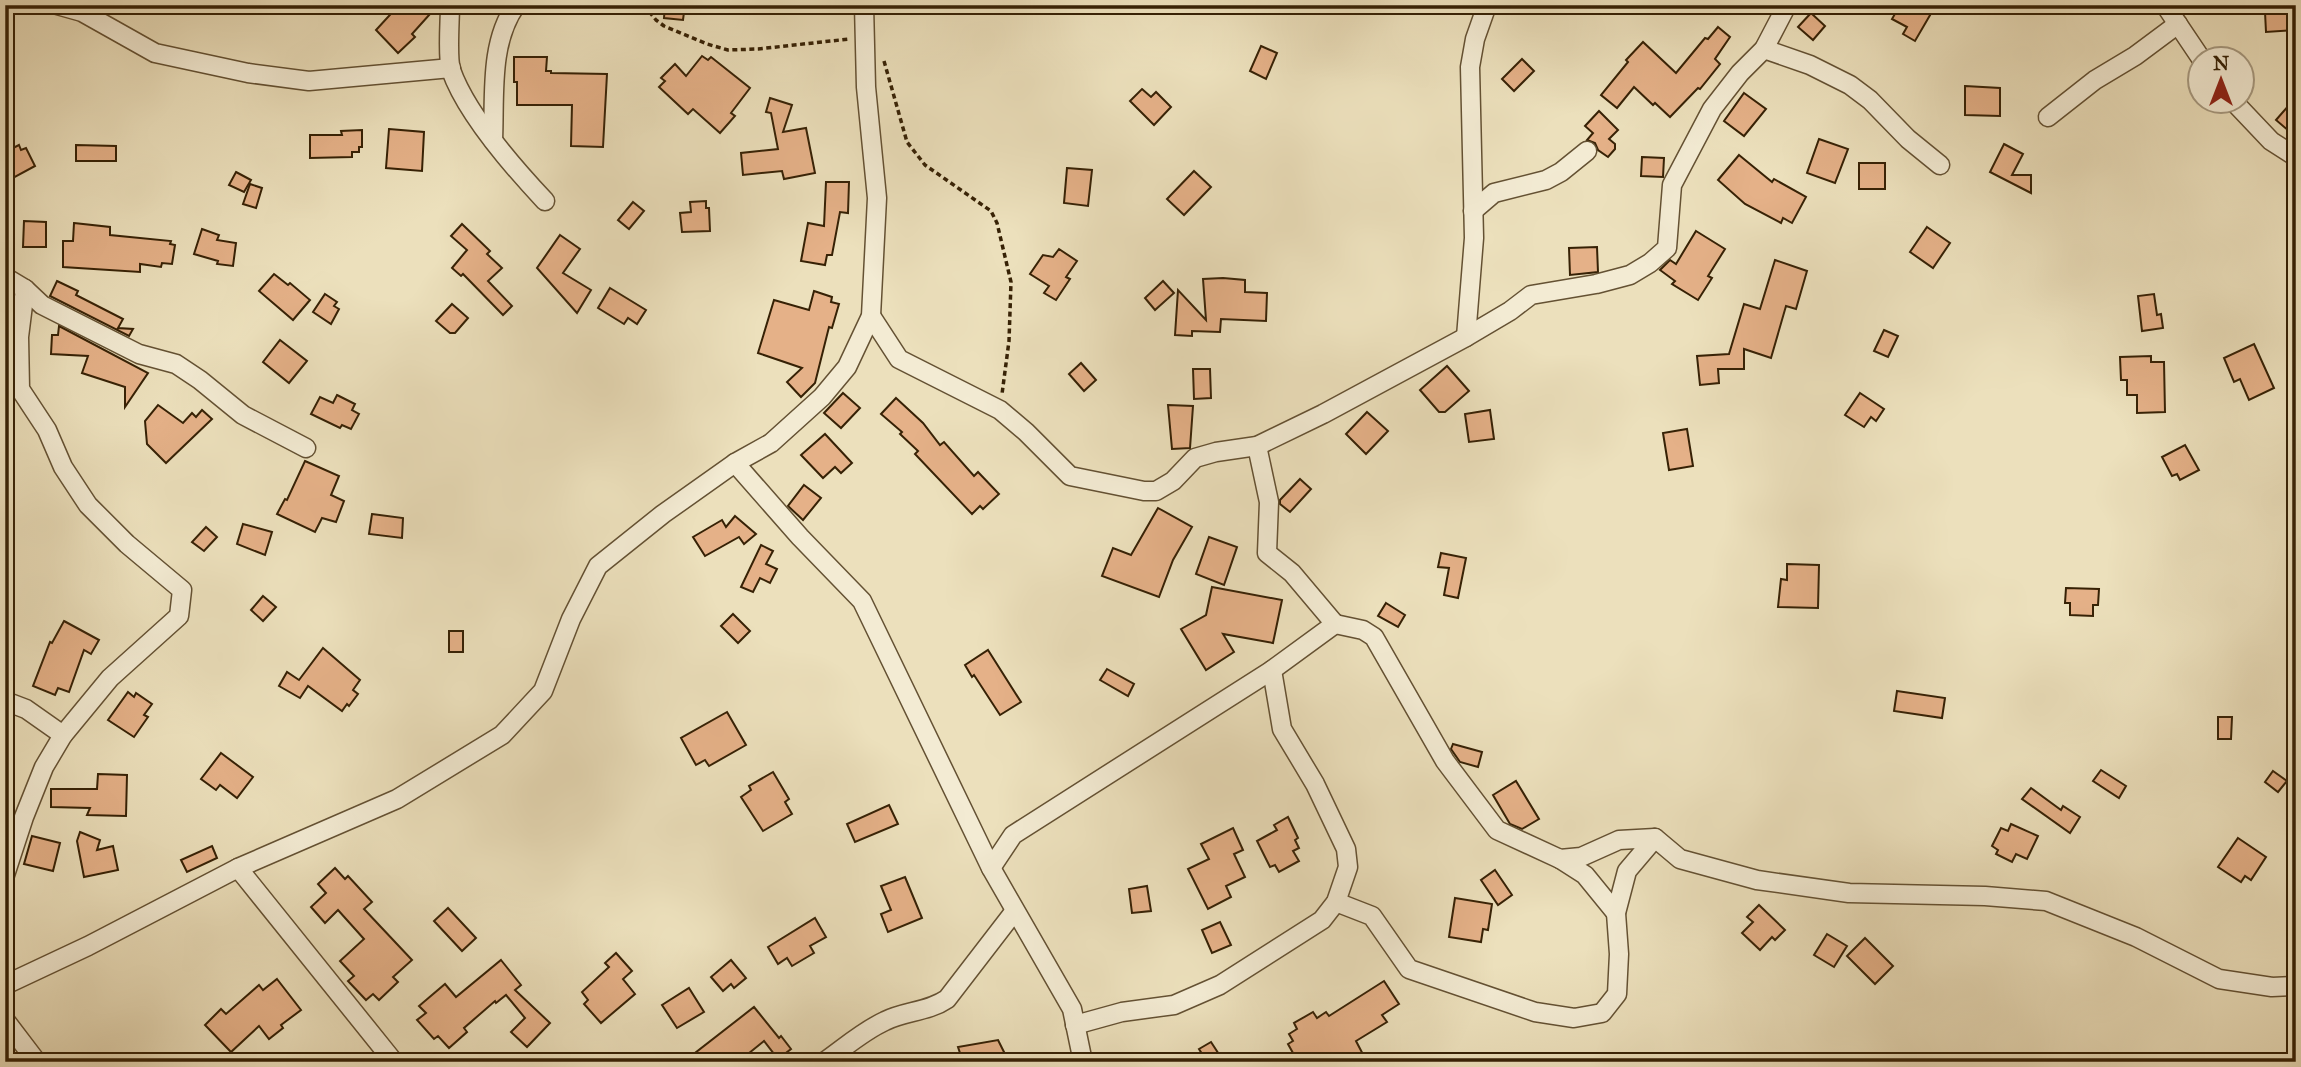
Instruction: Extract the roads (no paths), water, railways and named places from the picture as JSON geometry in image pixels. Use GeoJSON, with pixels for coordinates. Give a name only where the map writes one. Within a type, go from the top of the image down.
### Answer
{"type":"FeatureCollection","features":[{"type":"Feature","properties":{"kind":"street"},"geometry":{"type":"LineString","coordinates":[[57,5],[82,12],[155,53],[248,73],[309,81],[451,68]]}},
{"type":"Feature","properties":{"kind":"street"},"geometry":{"type":"LineString","coordinates":[[450,5],[451,68],[467,100],[494,140],[515,169],[545,201]]}},
{"type":"Feature","properties":{"kind":"street"},"geometry":{"type":"LineString","coordinates":[[494,140],[498,51],[502,28],[516,5]]}},
{"type":"Feature","properties":{"kind":"street"},"geometry":{"type":"LineString","coordinates":[[5,985],[88,946],[238,868],[397,799],[502,735],[543,691],[571,620],[598,566],[663,514],[735,463],[771,443],[822,397],[847,367],[871,316],[877,198],[866,88],[864,5]]}},
{"type":"Feature","properties":{"kind":"street"},"geometry":{"type":"LineString","coordinates":[[1466,337],[1474,238],[1470,67],[1475,39],[1487,5]]}},
{"type":"Feature","properties":{"kind":"street"},"geometry":{"type":"LineString","coordinates":[[871,316],[899,359],[1000,410],[1027,432],[1070,476],[1156,491],[1173,481],[1195,458],[1257,446],[1323,414],[1466,337],[1531,295],[1622,277],[1644,267],[1667,248],[1672,185],[1712,109],[1740,73],[1764,49],[1787,5]]}},
{"type":"Feature","properties":{"kind":"street"},"geometry":{"type":"LineString","coordinates":[[2165,5],[2193,46]]}},
{"type":"Feature","properties":{"kind":"street"},"geometry":{"type":"LineString","coordinates":[[2048,117],[2095,80],[2135,56],[2178,24]]}},
{"type":"Feature","properties":{"kind":"street"},"geometry":{"type":"LineString","coordinates":[[1764,49],[1810,65],[1850,85],[1940,165]]}},
{"type":"Feature","properties":{"kind":"street"},"geometry":{"type":"LineString","coordinates":[[2247,116],[2271,141],[2296,157]]}},
{"type":"Feature","properties":{"kind":"street"},"geometry":{"type":"LineString","coordinates":[[1474,211],[1494,193],[1546,180],[1561,172],[1587,151]]}},
{"type":"Feature","properties":{"kind":"street"},"geometry":{"type":"LineString","coordinates":[[5,277],[25,289],[42,305],[139,354],[176,364],[243,415],[306,448]]}},
{"type":"Feature","properties":{"kind":"street"},"geometry":{"type":"LineString","coordinates":[[5,875],[44,766],[63,734],[110,678],[178,616],[182,590],[127,544],[88,505],[63,467],[47,430],[20,389],[19,337],[25,289]]}},
{"type":"Feature","properties":{"kind":"street"},"geometry":{"type":"LineString","coordinates":[[1257,446],[1269,502],[1266,553],[1292,573],[1335,624],[1363,630],[1374,637],[1445,761],[1497,830],[1560,859],[1585,875],[1616,913]]}},
{"type":"Feature","properties":{"kind":"street"},"geometry":{"type":"LineString","coordinates":[[735,463],[800,537],[862,601],[991,868],[1072,1009],[1083,1062]]}},
{"type":"Feature","properties":{"kind":"street"},"geometry":{"type":"LineString","coordinates":[[991,868],[1013,835],[1272,670],[1335,624]]}},
{"type":"Feature","properties":{"kind":"street"},"geometry":{"type":"LineString","coordinates":[[1075,1025],[1122,1012],[1174,1005],[1220,985],[1322,920],[1336,902],[1348,867],[1346,849],[1315,784],[1282,729],[1272,670]]}},
{"type":"Feature","properties":{"kind":"street"},"geometry":{"type":"LineString","coordinates":[[5,701],[26,709],[63,734]]}},
{"type":"Feature","properties":{"kind":"street"},"geometry":{"type":"LineString","coordinates":[[1560,859],[1581,857],[1619,840],[1655,838],[1680,859],[1757,880],[1849,893],[1985,896],[2046,901],[2136,937],[2219,979],[2272,987],[2296,986]]}},
{"type":"Feature","properties":{"kind":"street"},"geometry":{"type":"LineString","coordinates":[[1336,902],[1372,916],[1409,969],[1535,1012],[1574,1018],[1602,1013],[1617,994],[1619,954],[1616,913],[1627,871],[1655,838]]}},
{"type":"Feature","properties":{"kind":"street"},"geometry":{"type":"LineString","coordinates":[[238,868],[394,1062]]}},
{"type":"Feature","properties":{"kind":"street"},"geometry":{"type":"LineString","coordinates":[[824,1062],[882,1022],[901,1014],[934,1008],[947,999],[1014,912]]}},
{"type":"Feature","properties":{"kind":"street"},"geometry":{"type":"LineString","coordinates":[[5,1020],[37,1062]]}}]}
